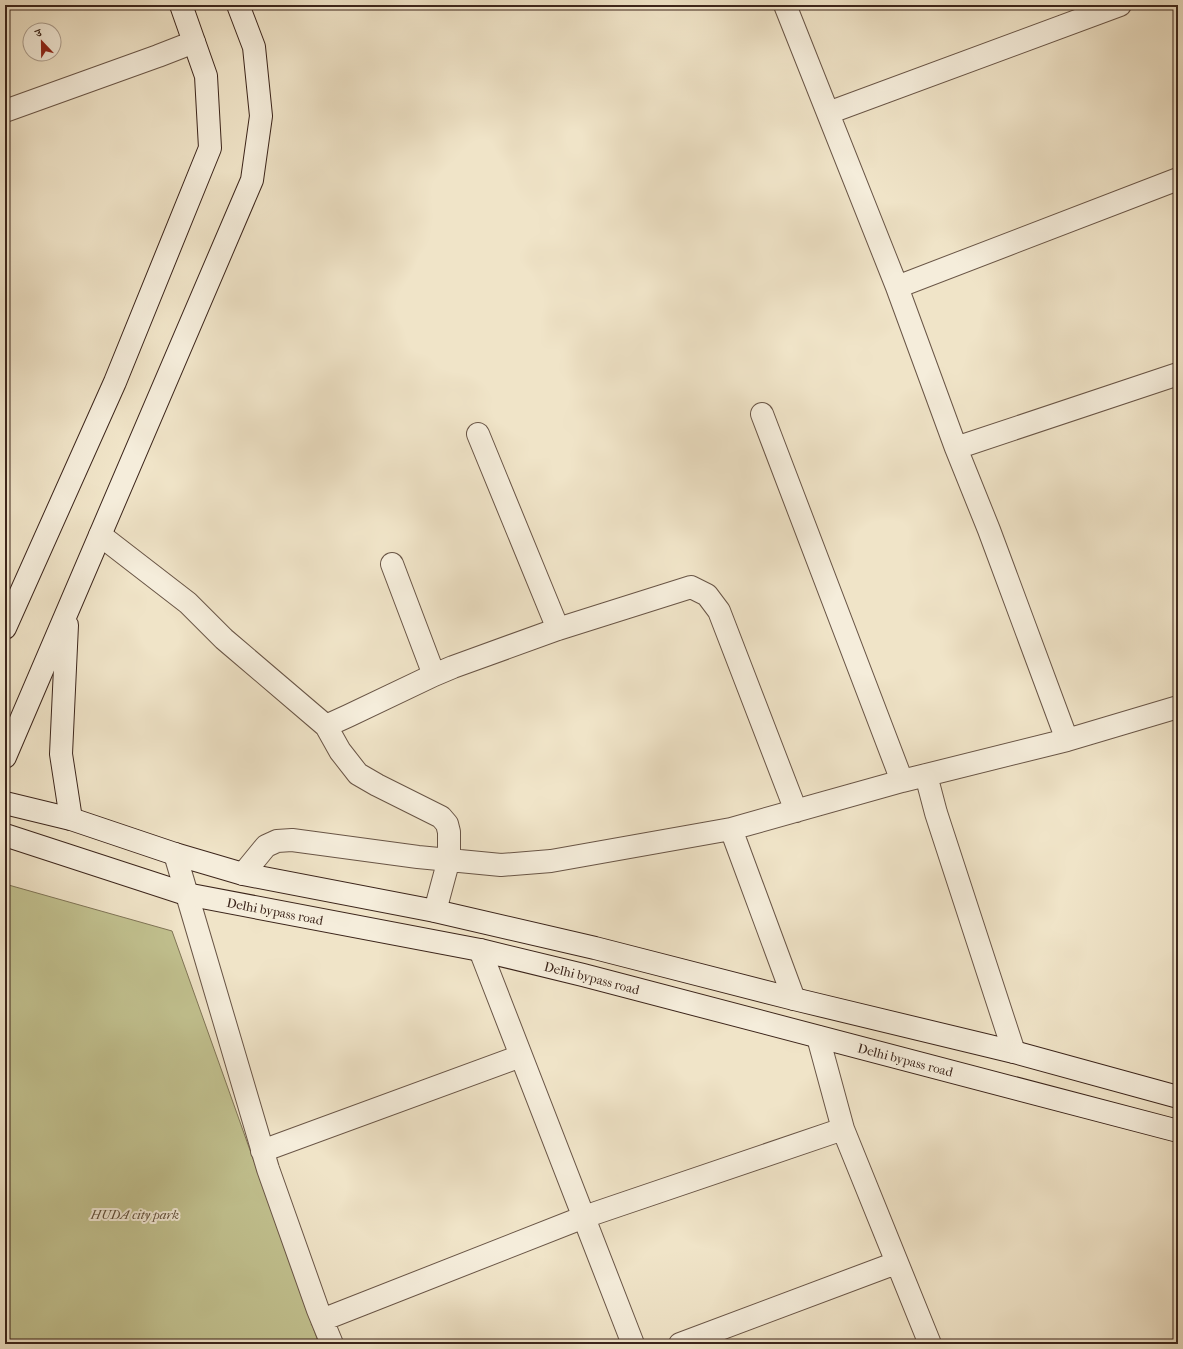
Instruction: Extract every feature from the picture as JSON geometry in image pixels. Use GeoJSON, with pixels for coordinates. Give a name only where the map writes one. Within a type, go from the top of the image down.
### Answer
{"type":"FeatureCollection","features":[{"type":"Feature","properties":{"kind":"street"},"geometry":{"type":"LineString","coordinates":[[5,628],[115,382],[210,148],[206,76],[181,5]]}},
{"type":"Feature","properties":{"kind":"street"},"geometry":{"type":"LineString","coordinates":[[5,757],[252,180],[260,116],[254,47],[238,5]]}},
{"type":"Feature","properties":{"kind":"street"},"geometry":{"type":"LineString","coordinates":[[785,5],[897,287],[956,448],[989,530],[1067,740]]}},
{"type":"Feature","properties":{"kind":"street"},"geometry":{"type":"LineString","coordinates":[[828,113],[1120,5]]}},
{"type":"Feature","properties":{"kind":"street"},"geometry":{"type":"LineString","coordinates":[[5,111],[194,42]]}},
{"type":"Feature","properties":{"kind":"street"},"geometry":{"type":"LineString","coordinates":[[897,287],[1178,179]]}},
{"type":"Feature","properties":{"kind":"street"},"geometry":{"type":"LineString","coordinates":[[956,448],[1178,374]]}},
{"type":"Feature","properties":{"kind":"street"},"geometry":{"type":"LineString","coordinates":[[762,414],[902,781]]}},
{"type":"Feature","properties":{"kind":"street"},"geometry":{"type":"LineString","coordinates":[[478,434],[558,629]]}},
{"type":"Feature","properties":{"kind":"street"},"geometry":{"type":"LineString","coordinates":[[100,535],[188,603],[224,639],[326,726],[340,751],[358,774],[441,817],[447,824],[449,832],[449,859],[436,911]]}},
{"type":"Feature","properties":{"kind":"street"},"geometry":{"type":"LineString","coordinates":[[392,564],[434,674]]}},
{"type":"Feature","properties":{"kind":"street"},"geometry":{"type":"LineString","coordinates":[[326,726],[434,674],[558,629],[691,587],[707,595],[719,612],[796,811]]}},
{"type":"Feature","properties":{"kind":"street"},"geometry":{"type":"LineString","coordinates":[[67,611],[61,754],[71,819]]}},
{"type":"Feature","properties":{"kind":"street"},"geometry":{"type":"LineString","coordinates":[[243,874],[266,846],[277,841],[292,840],[418,857],[501,864],[551,861],[731,829],[902,781],[1067,740],[1178,707]]}},
{"type":"Feature","properties":{"kind":"street"},"geometry":{"type":"LineString","coordinates":[[926,775],[936,813],[1014,1052]]}},
{"type":"Feature","properties":{"kind":"street"},"geometry":{"type":"LineString","coordinates":[[5,803],[71,819],[175,854],[243,874],[436,911],[595,948],[794,999],[1014,1052],[1178,1096]]}},
{"type":"Feature","properties":{"kind":"street"},"geometry":{"type":"LineString","coordinates":[[731,829],[794,999]]}},
{"type":"Feature","properties":{"kind":"street","name":"Delhi bypass road"},"geometry":{"type":"LineString","coordinates":[[5,835],[186,894],[480,950],[1178,1131]]}},
{"type":"Feature","properties":{"kind":"street"},"geometry":{"type":"LineString","coordinates":[[175,854],[270,1177],[332,1344]]}},
{"type":"Feature","properties":{"kind":"street"},"geometry":{"type":"LineString","coordinates":[[480,950],[633,1344]]}},
{"type":"Feature","properties":{"kind":"street"},"geometry":{"type":"LineString","coordinates":[[818,1037],[843,1129],[930,1344]]}},
{"type":"Feature","properties":{"kind":"street"},"geometry":{"type":"LineString","coordinates":[[262,1151],[521,1056]]}},
{"type":"Feature","properties":{"kind":"street"},"geometry":{"type":"LineString","coordinates":[[322,1320],[584,1217],[843,1129]]}},
{"type":"Feature","properties":{"kind":"street"},"geometry":{"type":"LineString","coordinates":[[680,1344],[896,1263]]}},
{"type":"Feature","properties":{"kind":"green space","name":"HUDA city park"},"geometry":{"type":"Polygon","coordinates":[[[5,884],[172,931],[319,1344],[5,1344],[5,884]]]}}]}
